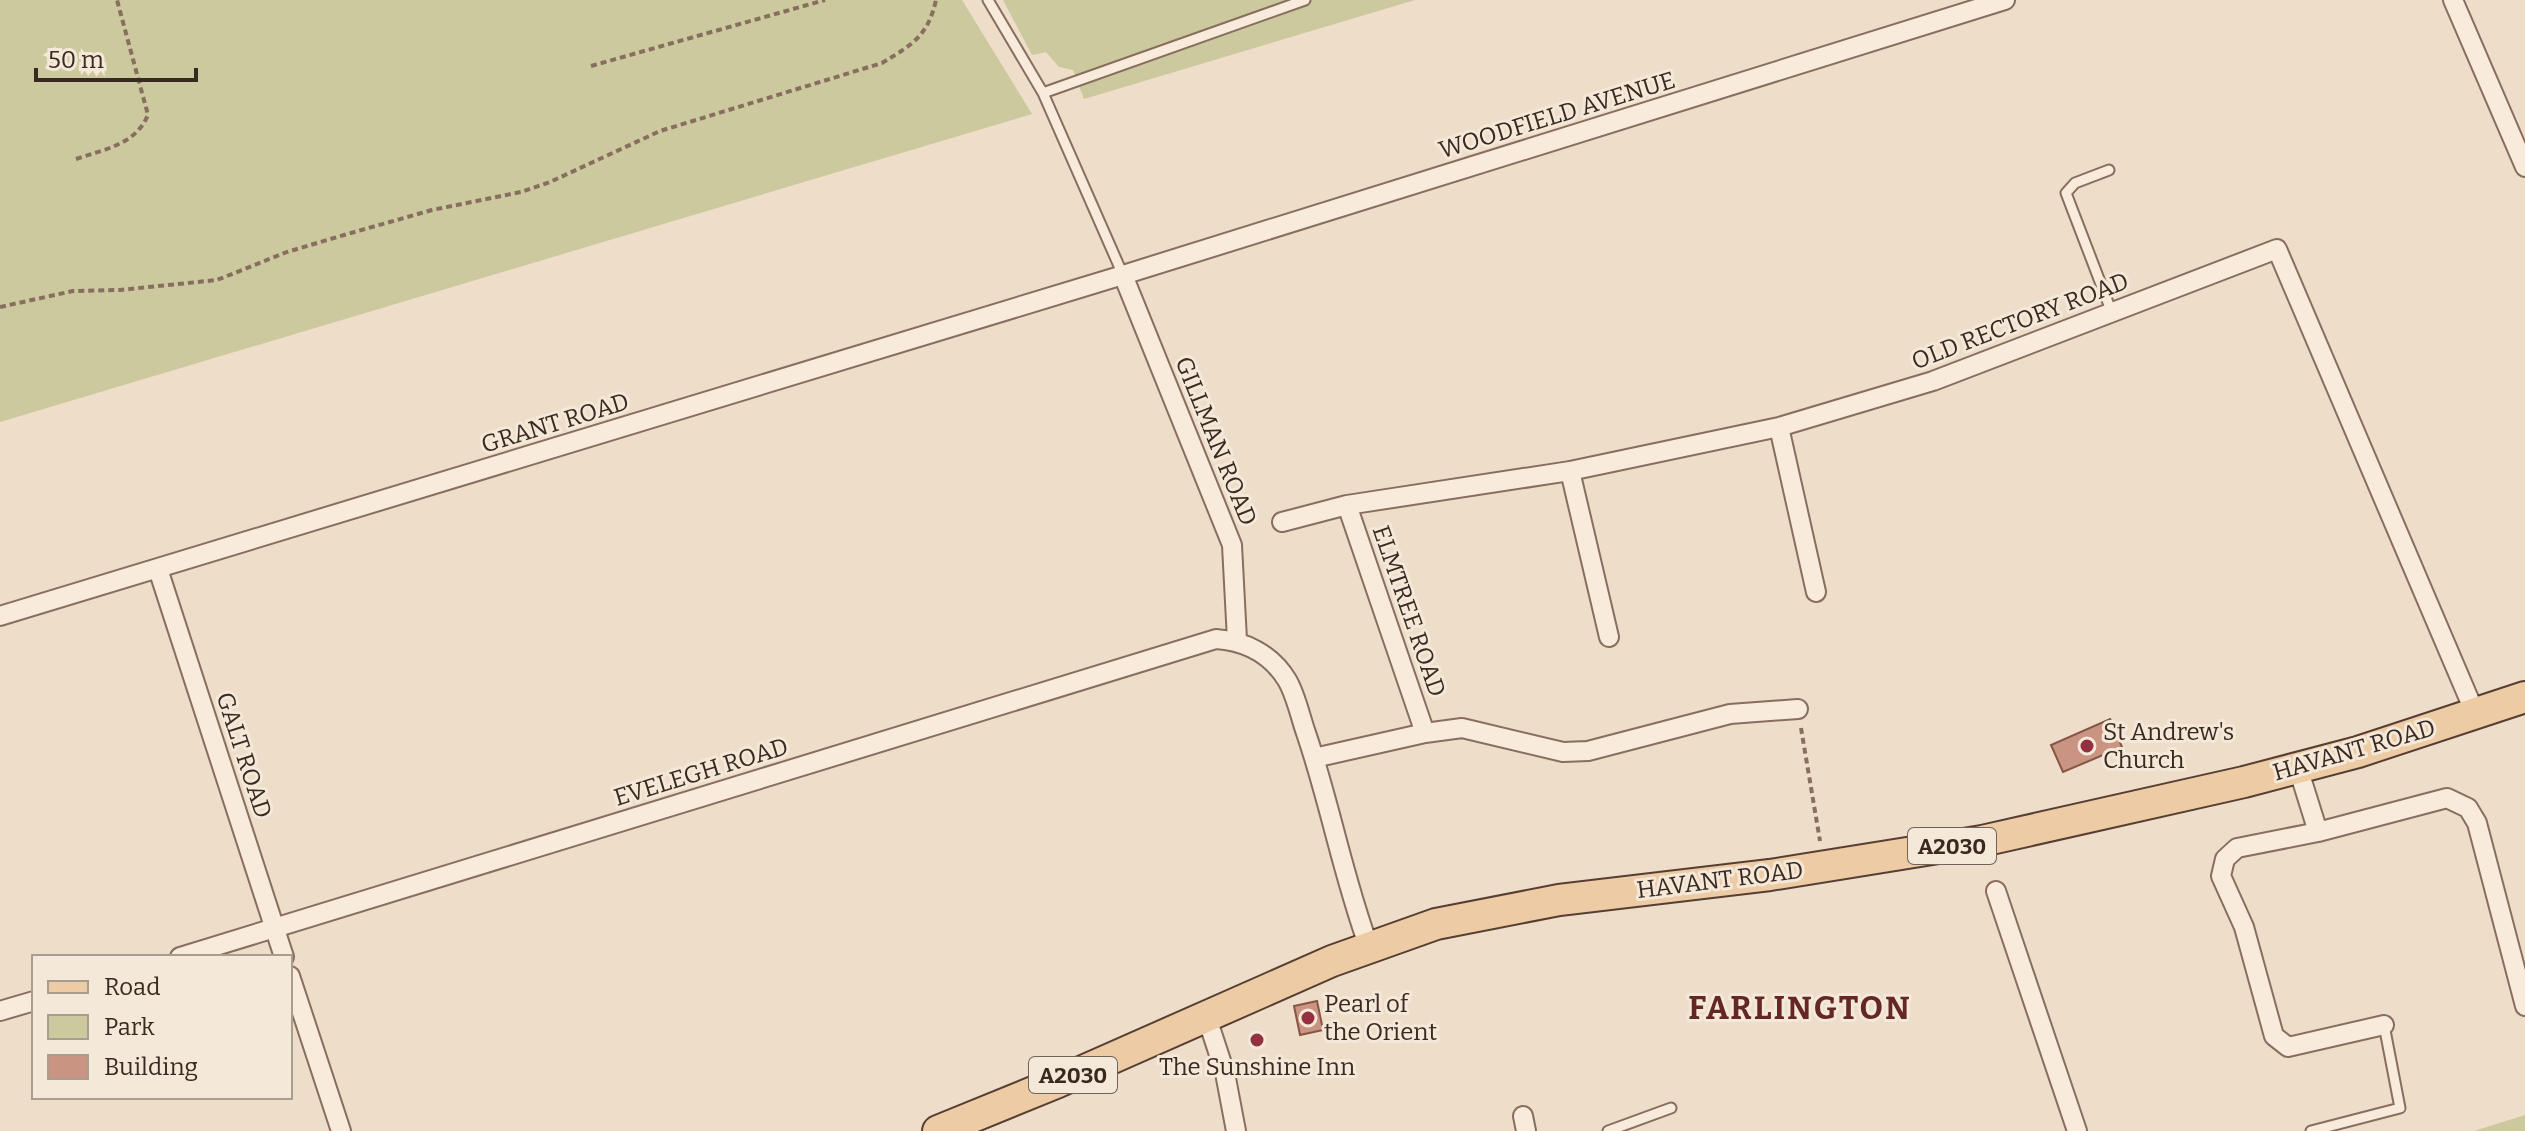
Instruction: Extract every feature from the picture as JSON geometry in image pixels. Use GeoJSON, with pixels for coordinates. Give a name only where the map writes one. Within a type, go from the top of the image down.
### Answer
{"type":"FeatureCollection","features":[{"type":"Feature","properties":{"kind":"main road","name":"HAVANT ROAD"},"geometry":{"type":"LineString","coordinates":[[938,1131],[1369,947],[1436,924],[1559,900],[1770,875],[1982,841],[2298,768],[2358,752],[2525,697]]}},
{"type":"Feature","properties":{"kind":"street","name":"WOODFIELD AVENUE"},"geometry":{"type":"LineString","coordinates":[[1123,275],[2005,0]]}},
{"type":"Feature","properties":{"kind":"street"},"geometry":{"type":"LineString","coordinates":[[2453,0],[2525,167]]}},
{"type":"Feature","properties":{"kind":"street","name":"OLD RECTORY ROAD"},"geometry":{"type":"LineString","coordinates":[[1282,522],[1347,505],[1570,471],[1779,427],[1933,381],[2277,249],[2475,713]]}},
{"type":"Feature","properties":{"kind":"street","name":"GRANT ROAD"},"geometry":{"type":"LineString","coordinates":[[0,616],[1123,275]]}},
{"type":"Feature","properties":{"kind":"street","name":"GILLMAN ROAD"},"geometry":{"type":"LineString","coordinates":[[1123,275],[1232,545],[1237,640]]}},
{"type":"Feature","properties":{"kind":"street"},"geometry":{"type":"LineString","coordinates":[[1779,427],[1816,592]]}},
{"type":"Feature","properties":{"kind":"street"},"geometry":{"type":"LineString","coordinates":[[1570,471],[1609,637]]}},
{"type":"Feature","properties":{"kind":"street","name":"ELMTREE ROAD"},"geometry":{"type":"LineString","coordinates":[[1347,505],[1425,733]]}},
{"type":"Feature","properties":{"kind":"street","name":"GALT ROAD"},"geometry":{"type":"LineString","coordinates":[[158,569],[283,955]]}},
{"type":"Feature","properties":{"kind":"street","name":"EVELEGH ROAD"},"geometry":{"type":"LineString","coordinates":[[187,955],[1216,639],[1237,640]]}},
{"type":"Feature","properties":{"kind":"street"},"geometry":{"type":"LineString","coordinates":[[1237,640],[1273,662],[1288,681],[1314,758],[1354,908],[1369,947]]}},
{"type":"Feature","properties":{"kind":"street"},"geometry":{"type":"LineString","coordinates":[[1314,758],[1425,733],[1462,728],[1563,752],[1588,751],[1730,714],[1798,709]]}},
{"type":"Feature","properties":{"kind":"street"},"geometry":{"type":"LineString","coordinates":[[2298,768],[2318,832]]}},
{"type":"Feature","properties":{"kind":"street"},"geometry":{"type":"LineString","coordinates":[[2384,1025],[2288,1047],[2274,1036],[2244,927],[2221,876],[2225,859],[2237,848],[2318,832],[2447,798],[2468,808],[2477,823],[2525,1006]]}},
{"type":"Feature","properties":{"kind":"street"},"geometry":{"type":"LineString","coordinates":[[1996,891],[2077,1131]]}},
{"type":"Feature","properties":{"kind":"street"},"geometry":{"type":"LineString","coordinates":[[292,982],[341,1131]]}},
{"type":"Feature","properties":{"kind":"street"},"geometry":{"type":"LineString","coordinates":[[0,1011],[32,1002]]}},
{"type":"Feature","properties":{"kind":"street"},"geometry":{"type":"LineString","coordinates":[[1207,1018],[1225,1073],[1236,1131]]}},
{"type":"Feature","properties":{"kind":"lane","name":"GILLMAN ROAD"},"geometry":{"type":"LineString","coordinates":[[988,0],[1043,93],[1123,275]]}},
{"type":"Feature","properties":{"kind":"lane"},"geometry":{"type":"LineString","coordinates":[[1043,93],[1305,0]]}},
{"type":"Feature","properties":{"kind":"lane"},"geometry":{"type":"LineString","coordinates":[[2109,170],[2075,183],[2066,193],[2112,313]]}},
{"type":"Feature","properties":{"kind":"lane"},"geometry":{"type":"LineString","coordinates":[[2311,1131],[2400,1108],[2384,1025]]}},
{"type":"Feature","properties":{"kind":"lane"},"geometry":{"type":"LineString","coordinates":[[1608,1131],[1671,1108]]}},
{"type":"Feature","properties":{"kind":"path"},"geometry":{"type":"LineString","coordinates":[[76,159],[125,143],[143,127],[148,115],[117,0]]}},
{"type":"Feature","properties":{"kind":"path"},"geometry":{"type":"LineString","coordinates":[[591,66],[825,0]]}},
{"type":"Feature","properties":{"kind":"path"},"geometry":{"type":"LineString","coordinates":[[0,307],[73,291],[148,288],[217,280],[287,252],[344,235],[432,210],[521,192],[550,182],[660,131],[882,63],[913,44],[929,25],[936,0]]}},
{"type":"Feature","properties":{"kind":"path"},"geometry":{"type":"LineString","coordinates":[[1798,709],[1817,829]]}},
{"type":"Feature","properties":{"kind":"green space"},"geometry":{"type":"Polygon","coordinates":[[[0,0],[962,0],[1032,114],[0,422],[0,0]]]}},
{"type":"Feature","properties":{"kind":"green space"},"geometry":{"type":"Polygon","coordinates":[[[1003,0],[1415,0],[1084,99],[1073,70],[1059,67],[1046,52],[1032,55],[1003,0]]]}},
{"type":"Feature","properties":{"kind":"green space"},"geometry":{"type":"Polygon","coordinates":[[[2525,1115],[2525,1131],[2474,1131],[2525,1115]]]}},
{"type":"Feature","properties":{"kind":"building","name":"St Andrew's Church"},"geometry":{"type":"Polygon","coordinates":[[[2110,719],[2122,747],[2063,772],[2051,745],[2110,719]]]}},
{"type":"Feature","properties":{"kind":"building","name":"Pearl of the Orient"},"geometry":{"type":"Polygon","coordinates":[[[1317,1001],[1323,1030],[1300,1035],[1294,1006],[1317,1001]]]}},
{"type":"Feature","properties":{"kind":"place","name":"St Andrew's Church"},"geometry":{"type":"Point","coordinates":[2087,746]}},
{"type":"Feature","properties":{"kind":"place","name":"Pearl of the Orient"},"geometry":{"type":"Point","coordinates":[1308,1018]}},
{"type":"Feature","properties":{"kind":"place","name":"The Sunshine Inn"},"geometry":{"type":"Point","coordinates":[1257,1040]}},
{"type":"Feature","properties":{"kind":"district","name":"FARLINGTON"},"geometry":{"type":"Point","coordinates":[1800,1008]}}]}
